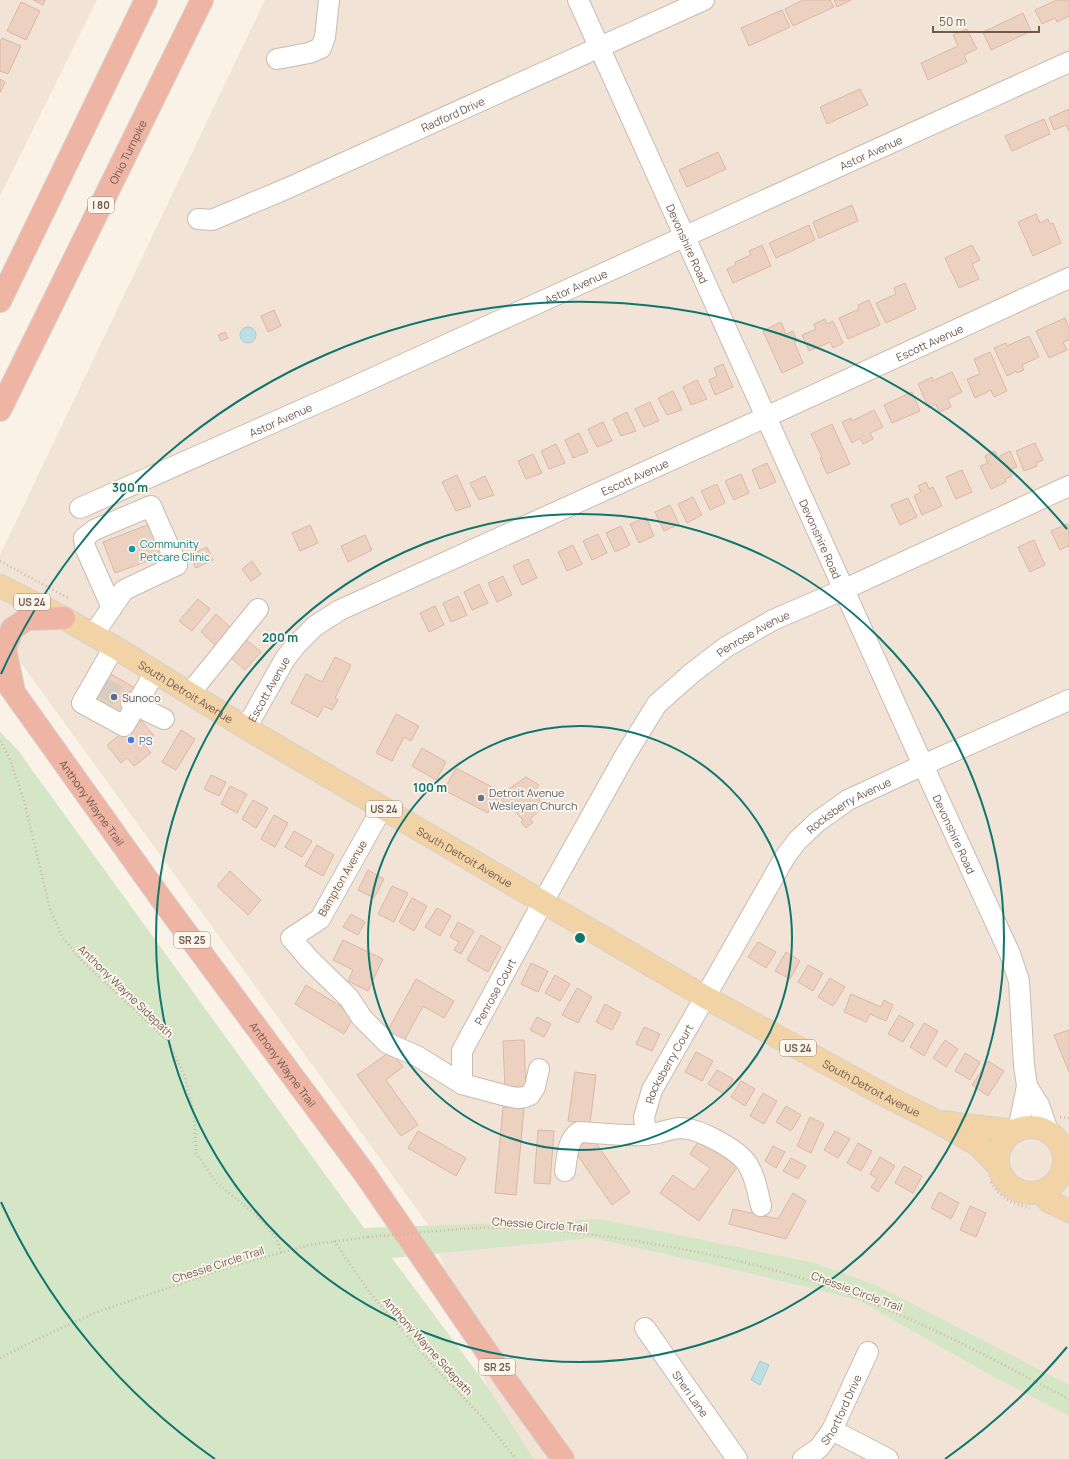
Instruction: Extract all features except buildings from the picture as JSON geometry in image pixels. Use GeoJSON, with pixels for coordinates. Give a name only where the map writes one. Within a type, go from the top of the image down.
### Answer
{"type":"FeatureCollection","features":[{"type":"Feature","properties":{"kind":"highway"},"geometry":{"type":"LineString","coordinates":[[0,301],[146,0]]}},
{"type":"Feature","properties":{"kind":"highway","name":"Ohio Turnpike"},"geometry":{"type":"LineString","coordinates":[[0,410],[202,0]]}},
{"type":"Feature","properties":{"kind":"highway"},"geometry":{"type":"LineString","coordinates":[[14,690],[5,649],[12,629],[27,619],[68,610]]}},
{"type":"Feature","properties":{"kind":"highway","name":"Anthony Wayne Trail"},"geometry":{"type":"LineString","coordinates":[[0,673],[14,690],[162,900],[365,1174],[508,1383],[563,1459]]}},
{"type":"Feature","properties":{"kind":"main road","name":"South Detroit Avenue"},"geometry":{"type":"LineString","coordinates":[[0,586],[68,610],[93,635],[246,728],[382,808],[705,997],[978,1145],[994,1173],[1002,1176],[1009,1185],[1018,1191],[1029,1194],[1038,1202]]}},
{"type":"Feature","properties":{"kind":"main road","name":"South Detroit Avenue"},"geometry":{"type":"LineString","coordinates":[[934,1120],[964,1126],[1017,1130],[1027,1127],[1056,1132]]}},
{"type":"Feature","properties":{"kind":"main road"},"geometry":{"type":"LineString","coordinates":[[994,1173],[1001,1145],[1017,1130]]}},
{"type":"Feature","properties":{"kind":"main road"},"geometry":{"type":"LineString","coordinates":[[1038,1202],[1066,1169],[1065,1159],[1062,1148],[1057,1139],[1056,1132]]}},
{"type":"Feature","properties":{"kind":"main road"},"geometry":{"type":"LineString","coordinates":[[1038,1202],[1050,1202],[1069,1211]]}},
{"type":"Feature","properties":{"kind":"street"},"geometry":{"type":"LineString","coordinates":[[277,59],[309,53],[321,48],[325,37],[329,0]]}},
{"type":"Feature","properties":{"kind":"street","name":"Devonshire Road"},"geometry":{"type":"LineString","coordinates":[[578,0],[923,765],[1004,941],[1014,966],[1021,999],[1024,1065],[1028,1086],[1056,1132]]}},
{"type":"Feature","properties":{"kind":"street","name":"Radford Drive"},"geometry":{"type":"LineString","coordinates":[[198,219],[212,220],[288,188],[704,0]]}},
{"type":"Feature","properties":{"kind":"street","name":"Astor Avenue"},"geometry":{"type":"LineString","coordinates":[[80,508],[340,393],[1069,62]]}},
{"type":"Feature","properties":{"kind":"street","name":"Escott Avenue"},"geometry":{"type":"LineString","coordinates":[[246,728],[286,659],[296,645],[315,626],[340,610],[1069,278]]}},
{"type":"Feature","properties":{"kind":"street","name":"Penrose Avenue"},"geometry":{"type":"LineString","coordinates":[[543,902],[626,754],[657,704],[692,673],[726,647],[773,620],[1069,486]]}},
{"type":"Feature","properties":{"kind":"street"},"geometry":{"type":"LineString","coordinates":[[93,635],[112,608],[124,590],[177,565],[151,506],[94,530],[84,538],[85,547],[112,608]]}},
{"type":"Feature","properties":{"kind":"street"},"geometry":{"type":"LineString","coordinates":[[190,693],[258,609]]}},
{"type":"Feature","properties":{"kind":"street"},"geometry":{"type":"LineString","coordinates":[[114,647],[99,680],[82,703],[124,726],[136,700],[155,672]]}},
{"type":"Feature","properties":{"kind":"street"},"geometry":{"type":"LineString","coordinates":[[136,700],[164,719]]}},
{"type":"Feature","properties":{"kind":"street","name":"Rocksberry Avenue"},"geometry":{"type":"LineString","coordinates":[[705,997],[785,857],[797,841],[817,822],[848,800],[1069,700]]}},
{"type":"Feature","properties":{"kind":"street","name":"Bampton Avenue"},"geometry":{"type":"LineString","coordinates":[[382,808],[320,919],[291,938],[310,960],[349,998],[362,1018],[387,1042],[417,1056],[462,1084]]}},
{"type":"Feature","properties":{"kind":"street","name":"Penrose Court"},"geometry":{"type":"LineString","coordinates":[[462,1084],[462,1050],[543,902]]}},
{"type":"Feature","properties":{"kind":"street","name":"Rocksberry Court"},"geometry":{"type":"LineString","coordinates":[[646,1135],[644,1117],[652,1090],[705,997]]}},
{"type":"Feature","properties":{"kind":"street"},"geometry":{"type":"LineString","coordinates":[[462,1084],[507,1096],[517,1098],[525,1097],[530,1095],[535,1088],[539,1069]]}},
{"type":"Feature","properties":{"kind":"street","name":"Devonshire Road"},"geometry":{"type":"LineString","coordinates":[[1017,1130],[1028,1086]]}},
{"type":"Feature","properties":{"kind":"street"},"geometry":{"type":"LineString","coordinates":[[564,1171],[568,1148],[575,1135],[580,1132],[646,1135],[680,1128],[692,1130],[712,1137],[742,1157],[748,1165],[757,1189],[760,1206]]}},
{"type":"Feature","properties":{"kind":"street","name":"Sheri Lane"},"geometry":{"type":"LineString","coordinates":[[645,1328],[737,1459]]}},
{"type":"Feature","properties":{"kind":"street","name":"Shortford Drive"},"geometry":{"type":"LineString","coordinates":[[816,1456],[832,1430],[868,1352]]}},
{"type":"Feature","properties":{"kind":"street"},"geometry":{"type":"LineString","coordinates":[[832,1430],[888,1459]]}},
{"type":"Feature","properties":{"kind":"path"},"geometry":{"type":"LineString","coordinates":[[0,561],[68,610]]}},
{"type":"Feature","properties":{"kind":"path","name":"Anthony Wayne Sidepath"},"geometry":{"type":"LineString","coordinates":[[0,741],[9,756],[24,801],[50,909],[63,938],[81,960],[169,1042],[185,1077],[194,1113],[196,1153],[217,1183],[257,1216],[275,1237],[282,1252]]}},
{"type":"Feature","properties":{"kind":"path"},"geometry":{"type":"LineString","coordinates":[[994,1173],[999,1193],[1007,1201],[1016,1205],[1038,1202]]}},
{"type":"Feature","properties":{"kind":"path","name":"Chessie Circle Trail"},"geometry":{"type":"LineString","coordinates":[[0,1358],[97,1312],[233,1266],[282,1252],[334,1240],[476,1228],[509,1228],[575,1233],[629,1240],[705,1253],[748,1263],[849,1294],[887,1309],[948,1336],[1069,1399]]}},
{"type":"Feature","properties":{"kind":"path","name":"Anthony Wayne Sidepath"},"geometry":{"type":"LineString","coordinates":[[334,1240],[370,1293],[434,1367],[481,1416],[516,1459]]}},
{"type":"Feature","properties":{"kind":"shaded area"},"geometry":{"type":"Polygon","coordinates":[[[0,0],[97,0],[0,196],[0,0]]]}},
{"type":"Feature","properties":{"kind":"shaded area"},"geometry":{"type":"Polygon","coordinates":[[[265,0],[1069,0],[1069,1459],[534,1459],[487,1386],[429,1226],[0,634],[0,555],[265,0]]]}},
{"type":"Feature","properties":{"kind":"green space"},"geometry":{"type":"Polygon","coordinates":[[[0,732],[17,749],[364,1228],[600,1219],[815,1263],[880,1287],[1069,1385],[1069,1416],[985,1372],[858,1300],[749,1273],[593,1238],[392,1258],[487,1386],[534,1459],[0,1459],[0,732]]]}},
{"type":"Feature","properties":{"kind":"water"},"geometry":{"type":"Polygon","coordinates":[[[248,327],[255,332],[256,335],[251,342],[248,343],[241,338],[240,335],[245,328],[248,327]]]}},
{"type":"Feature","properties":{"kind":"water"},"geometry":{"type":"Polygon","coordinates":[[[760,1361],[769,1365],[760,1385],[751,1380],[760,1361]]]}},
{"type":"Feature","properties":{"kind":"tunnel"},"geometry":{"type":"LineString","coordinates":[[100,686],[131,703]]}},
{"type":"Feature","properties":{"kind":"place","name":"Community Petcare Clinic"},"geometry":{"type":"Point","coordinates":[132,549]}},
{"type":"Feature","properties":{"kind":"place","name":"Sunoco"},"geometry":{"type":"Point","coordinates":[114,697]}},
{"type":"Feature","properties":{"kind":"place","name":"PS"},"geometry":{"type":"Point","coordinates":[131,740]}},
{"type":"Feature","properties":{"kind":"place","name":"Detroit Avenue Wesleyan Church"},"geometry":{"type":"Point","coordinates":[481,798]}}]}
